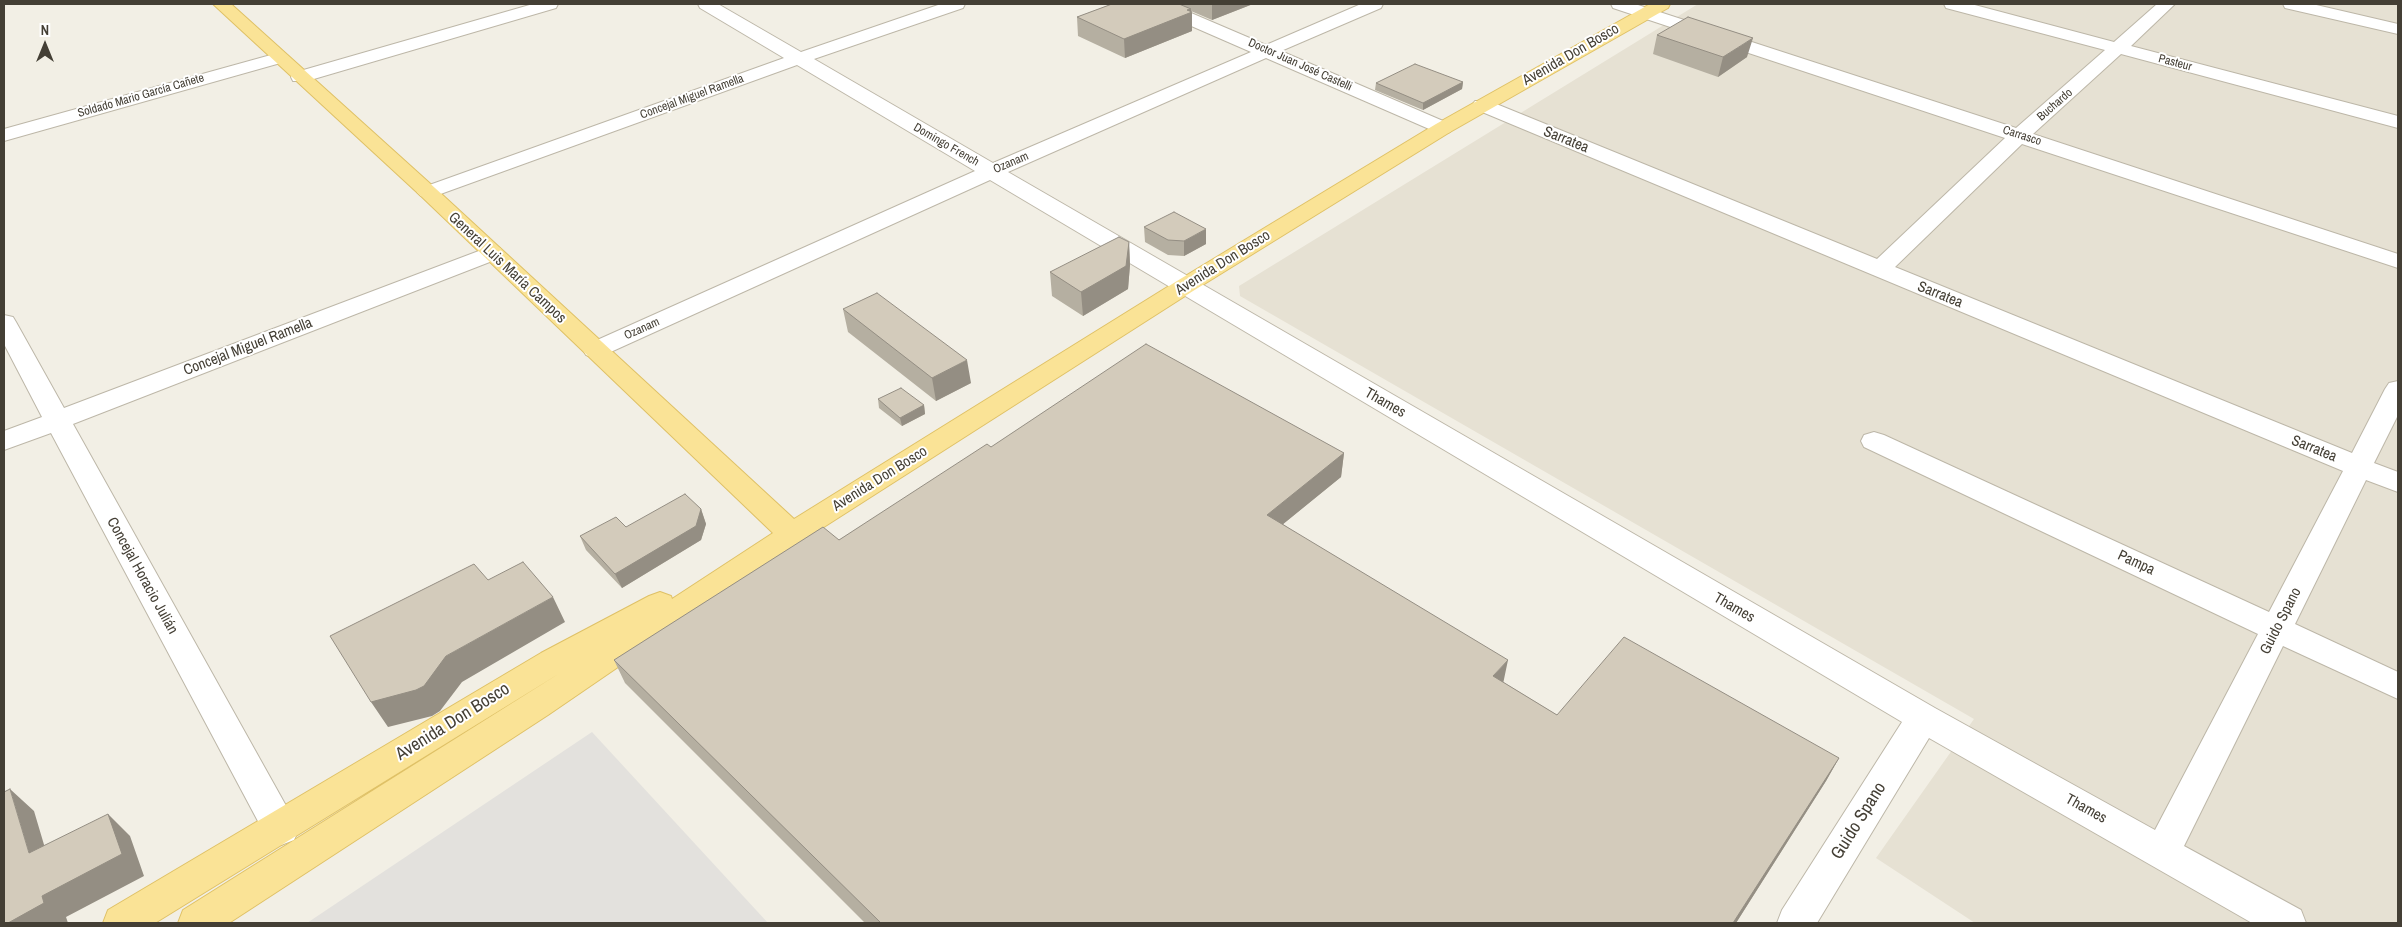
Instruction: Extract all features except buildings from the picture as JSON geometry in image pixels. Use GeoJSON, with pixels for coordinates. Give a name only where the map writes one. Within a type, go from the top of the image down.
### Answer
{"type":"FeatureCollection","features":[{"type":"Feature","properties":{"kind":"main road","name":"General Luis María Campos"},"geometry":{"type":"LineString","coordinates":[[221,4],[278,58],[428,192],[792,534]]}},
{"type":"Feature","properties":{"kind":"main road","name":"Avenida Don Bosco"},"geometry":{"type":"LineString","coordinates":[[197,923],[536,706],[792,534],[1185,286],[1443,128],[1654,8]]}},
{"type":"Feature","properties":{"kind":"main road","name":"Avenida Don Bosco"},"geometry":{"type":"LineString","coordinates":[[122,923],[280,829],[552,662],[792,534]]}},
{"type":"Feature","properties":{"kind":"street"},"geometry":{"type":"LineString","coordinates":[[300,77],[550,4]]}},
{"type":"Feature","properties":{"kind":"street","name":"Domingo French"},"geometry":{"type":"LineString","coordinates":[[706,4],[1185,286]]}},
{"type":"Feature","properties":{"kind":"street","name":"Concejal Miguel Ramella"},"geometry":{"type":"LineString","coordinates":[[428,192],[797,59],[957,4]]}},
{"type":"Feature","properties":{"kind":"street","name":"Doctor Juan José Castelli"},"geometry":{"type":"LineString","coordinates":[[1156,4],[1269,51],[1443,128]]}},
{"type":"Feature","properties":{"kind":"street","name":"Ozanam"},"geometry":{"type":"LineString","coordinates":[[595,350],[992,171],[1375,4]]}},
{"type":"Feature","properties":{"kind":"street","name":"Carrasco"},"geometry":{"type":"LineString","coordinates":[[1619,4],[1654,8],[2020,135],[2398,261]]}},
{"type":"Feature","properties":{"kind":"street","name":"Pasteur"},"geometry":{"type":"LineString","coordinates":[[1952,4],[2398,122]]}},
{"type":"Feature","properties":{"kind":"street","name":"Buchardo"},"geometry":{"type":"LineString","coordinates":[[1879,270],[2020,135],[2119,49],[2167,4]]}},
{"type":"Feature","properties":{"kind":"street"},"geometry":{"type":"LineString","coordinates":[[2291,4],[2398,29]]}},
{"type":"Feature","properties":{"kind":"street","name":"Soldado Mario García Cañete"},"geometry":{"type":"LineString","coordinates":[[4,135],[278,58]]}},
{"type":"Feature","properties":{"kind":"street","name":"Sarratea"},"geometry":{"type":"LineString","coordinates":[[1482,105],[2398,483]]}},
{"type":"Feature","properties":{"kind":"street","name":"Concejal Miguel Ramella"},"geometry":{"type":"LineString","coordinates":[[4,441],[492,253]]}},
{"type":"Feature","properties":{"kind":"street","name":"Thames"},"geometry":{"type":"LineString","coordinates":[[1185,286],[1923,718],[2287,923]]}},
{"type":"Feature","properties":{"kind":"street","name":"Concejal Horacio Julián"},"geometry":{"type":"LineString","coordinates":[[4,322],[280,829]]}},
{"type":"Feature","properties":{"kind":"street","name":"Guido Spano"},"geometry":{"type":"LineString","coordinates":[[2163,852],[2398,389]]}},
{"type":"Feature","properties":{"kind":"street","name":"Pampa"},"geometry":{"type":"LineString","coordinates":[[1874,441],[2278,628],[2398,686]]}},
{"type":"Feature","properties":{"kind":"street","name":"Guido Spano"},"geometry":{"type":"LineString","coordinates":[[1796,923],[1923,718]]}},
{"type":"Feature","properties":{"kind":"shaded area"},"geometry":{"type":"Polygon","coordinates":[[[1698,4],[2398,4],[2398,923],[1975,923],[1876,858],[1974,719],[1240,296],[1239,286],[1698,4]]]}},
{"type":"Feature","properties":{"kind":"shaded area"},"geometry":{"type":"Polygon","coordinates":[[[592,732],[768,923],[307,923],[592,732]]]}}]}
